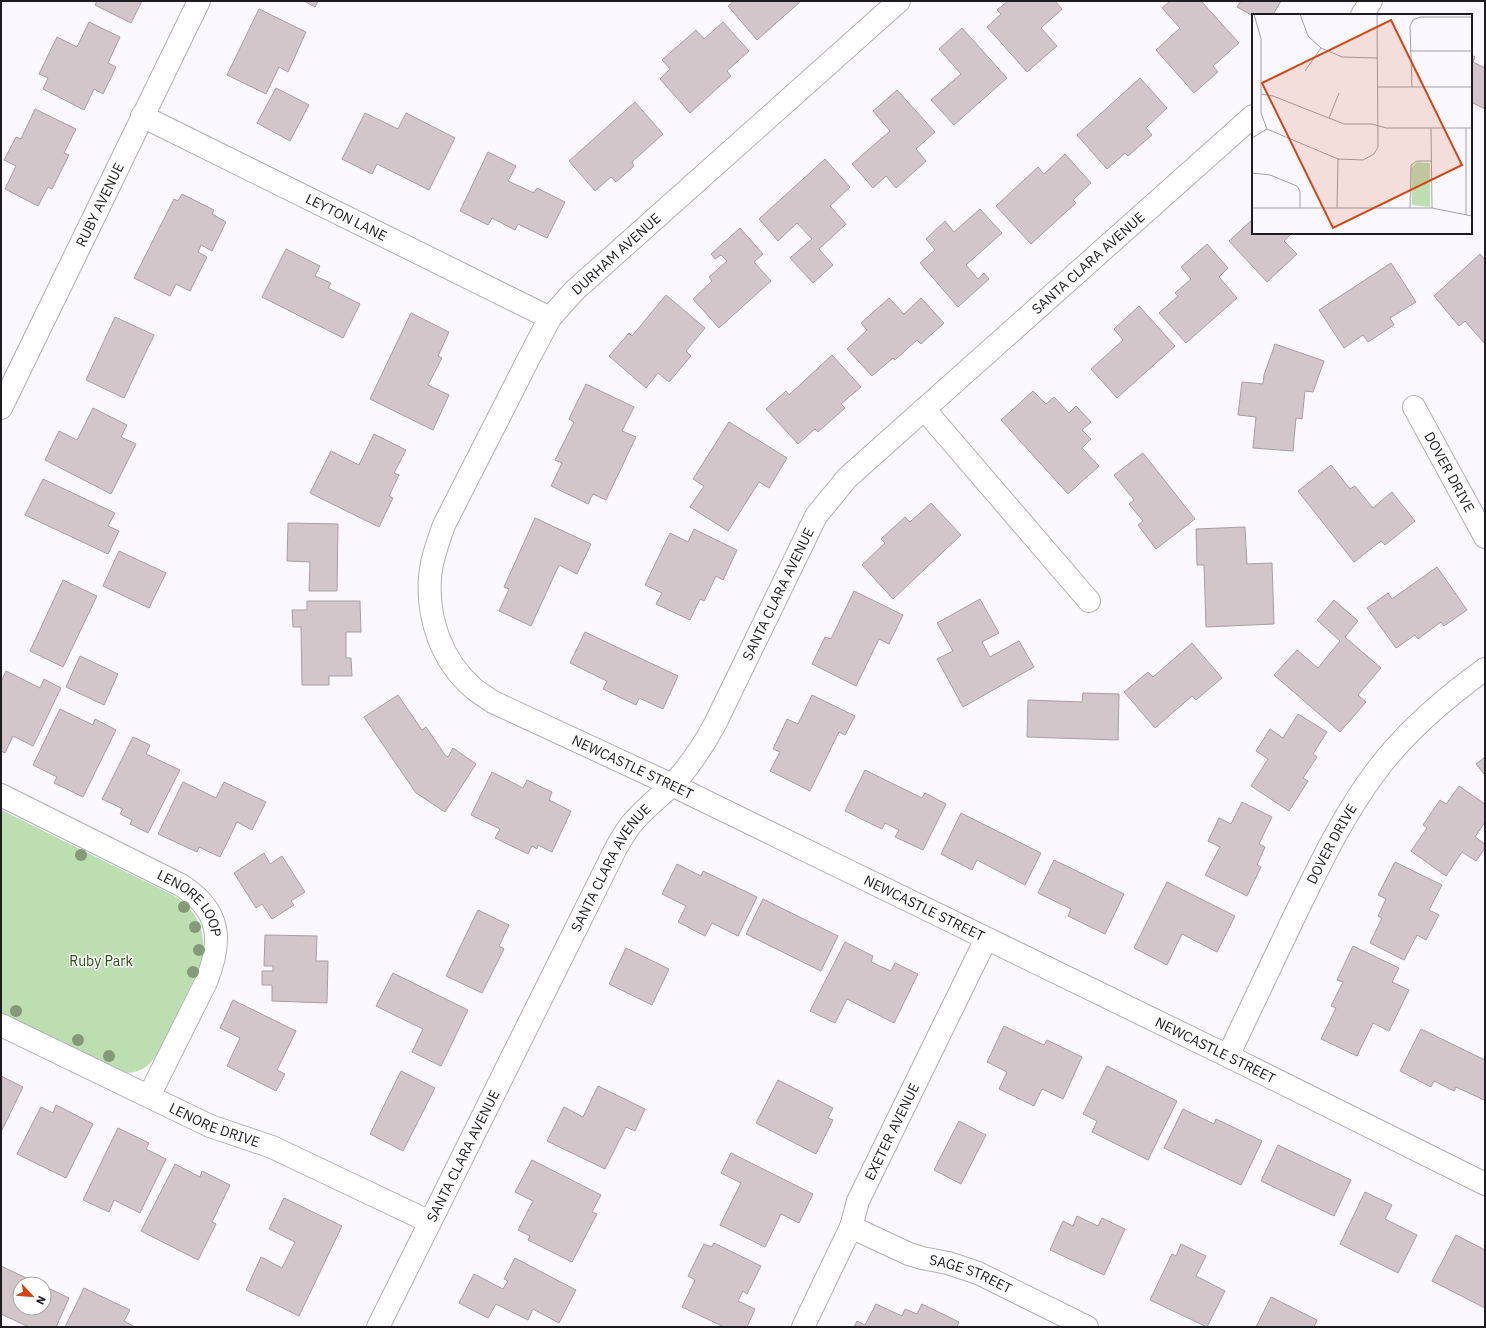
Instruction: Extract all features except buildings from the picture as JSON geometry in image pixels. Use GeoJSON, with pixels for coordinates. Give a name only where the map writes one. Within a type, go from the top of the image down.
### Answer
{"type":"FeatureCollection","features":[{"type":"Feature","properties":{"kind":"street","name":"RUBY AVENUE"},"geometry":{"type":"LineString","coordinates":[[1,408],[199,1]]}},
{"type":"Feature","properties":{"kind":"street","name":"DURHAM AVENUE"},"geometry":{"type":"LineString","coordinates":[[430,578],[435,552],[444,525],[550,318],[574,290],[899,1]]}},
{"type":"Feature","properties":{"kind":"street"},"geometry":{"type":"LineString","coordinates":[[1363,14],[1371,1]]}},
{"type":"Feature","properties":{"kind":"street","name":"LEYTON LANE"},"geometry":{"type":"LineString","coordinates":[[142,116],[550,318]]}},
{"type":"Feature","properties":{"kind":"street","name":"SANTA CLARA AVENUE"},"geometry":{"type":"LineString","coordinates":[[378,1327],[616,848],[625,832],[636,819],[672,785],[694,760],[715,724],[816,516],[847,478],[1252,117]]}},
{"type":"Feature","properties":{"kind":"street","name":"DOVER DRIVE"},"geometry":{"type":"LineString","coordinates":[[1414,407],[1485,537]]}},
{"type":"Feature","properties":{"kind":"street"},"geometry":{"type":"LineString","coordinates":[[924,409],[1089,601]]}},
{"type":"Feature","properties":{"kind":"street","name":"NEWCASTLE STREET"},"geometry":{"type":"LineString","coordinates":[[430,578],[432,615],[440,643],[456,668],[473,687],[493,702],[672,785],[1228,1056],[1485,1184]]}},
{"type":"Feature","properties":{"kind":"street","name":"DOVER DRIVE"},"geometry":{"type":"LineString","coordinates":[[1228,1056],[1326,850],[1354,802],[1378,769],[1416,726],[1456,690],[1485,669]]}},
{"type":"Feature","properties":{"kind":"street","name":"LENORE LOOP"},"geometry":{"type":"LineString","coordinates":[[1,795],[181,884],[204,903],[212,918],[216,932],[216,949],[212,967],[149,1096]]}},
{"type":"Feature","properties":{"kind":"street","name":"EXETER AVENUE"},"geometry":{"type":"LineString","coordinates":[[803,1327],[851,1227],[858,1202],[986,939]]}},
{"type":"Feature","properties":{"kind":"street","name":"LENORE DRIVE"},"geometry":{"type":"LineString","coordinates":[[1,1025],[210,1126],[272,1147],[430,1222]]}},
{"type":"Feature","properties":{"kind":"street","name":"SAGE STREET"},"geometry":{"type":"LineString","coordinates":[[851,1227],[909,1254],[948,1263],[978,1273],[1087,1327]]}},
{"type":"Feature","properties":{"kind":"green space","name":"Ruby Park"},"geometry":{"type":"Polygon","coordinates":[[[1,810],[173,895],[190,909],[196,918],[200,926],[203,945],[200,967],[156,1056],[141,1070],[126,1073],[121,1072],[1,1013],[1,810]]]}}]}
